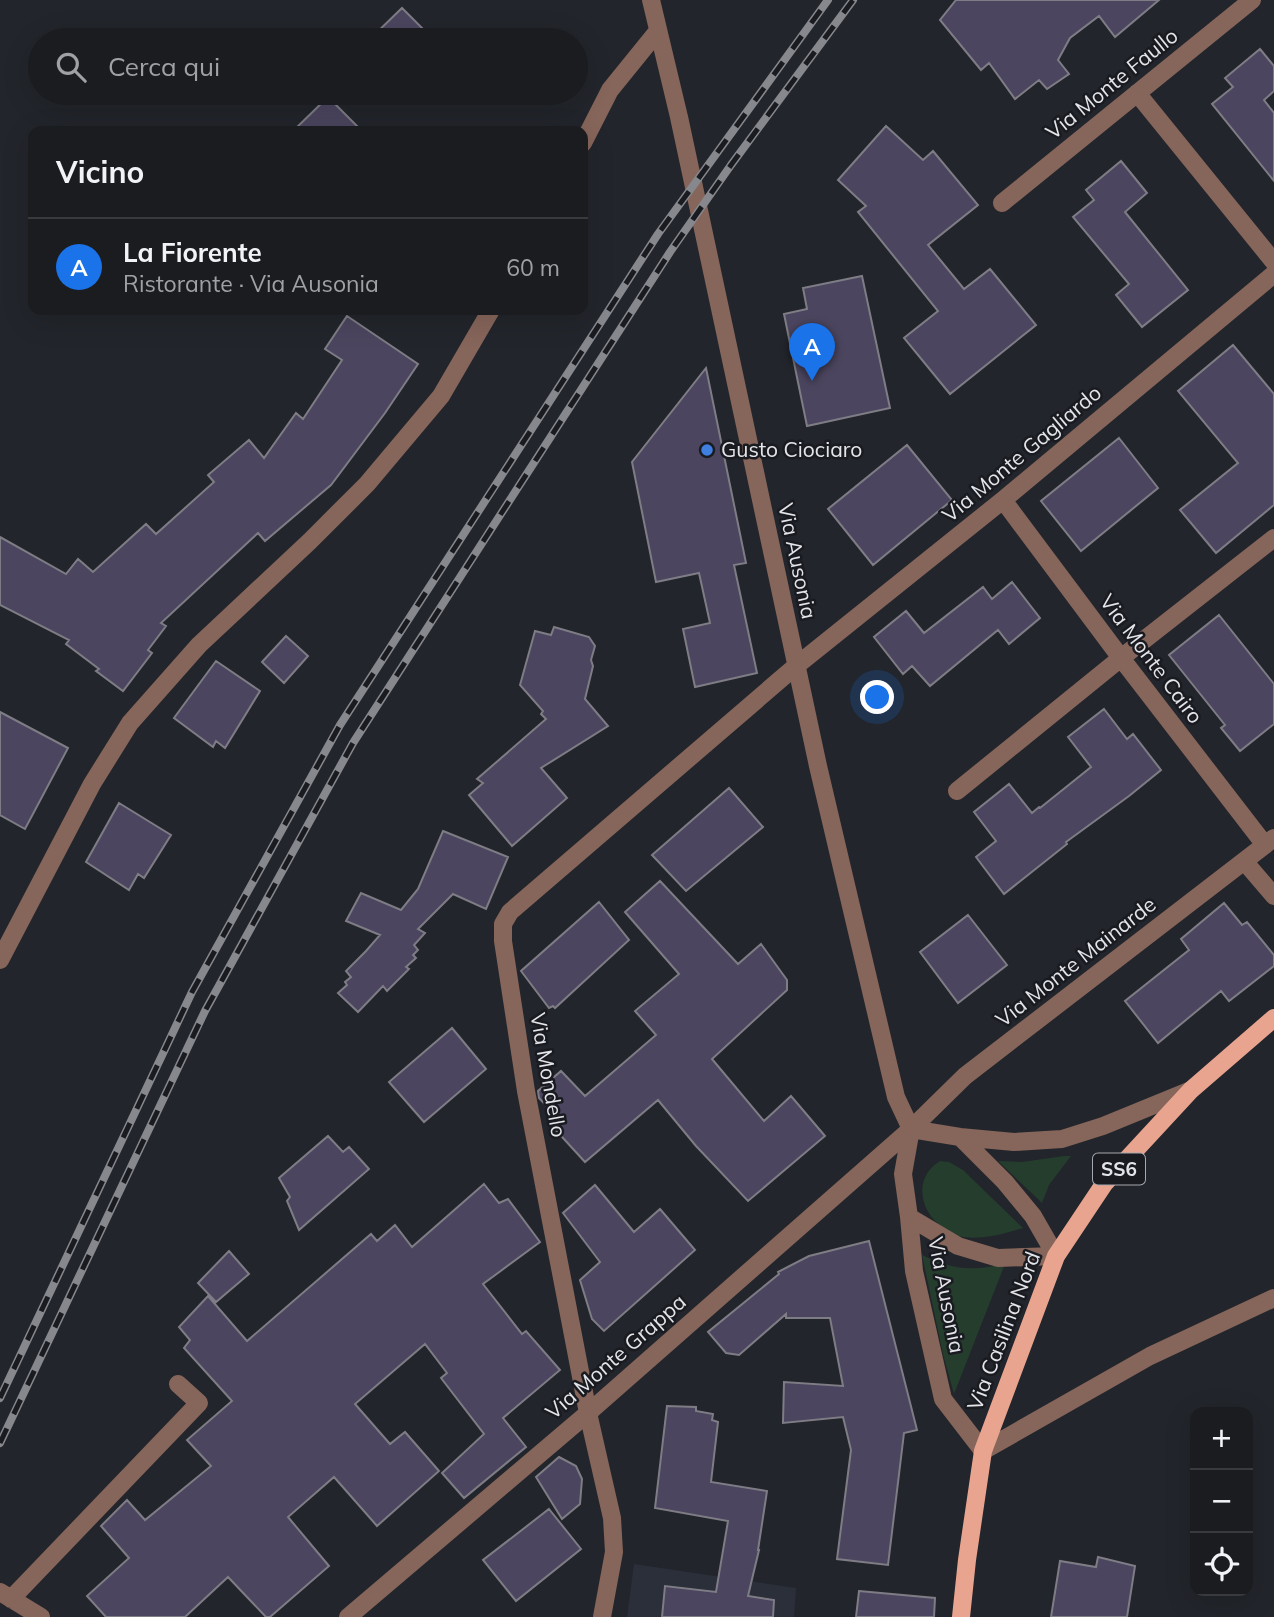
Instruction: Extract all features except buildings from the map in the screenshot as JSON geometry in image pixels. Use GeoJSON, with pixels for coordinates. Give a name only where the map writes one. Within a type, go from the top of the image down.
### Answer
{"type":"FeatureCollection","features":[{"type":"Feature","properties":{"kind":"main road","name":"Via Casilina Nord"},"geometry":{"type":"LineString","coordinates":[[961,1617],[983,1451],[1056,1256],[1104,1184],[1191,1090],[1274,1018]]}},
{"type":"Feature","properties":{"kind":"street","name":"Via Ausonia"},"geometry":{"type":"LineString","coordinates":[[651,0],[796,666],[896,1097],[911,1129],[904,1174],[914,1271],[943,1399],[983,1451]]}},
{"type":"Feature","properties":{"kind":"street","name":"Via Monte Faullo"},"geometry":{"type":"LineString","coordinates":[[1002,203],[1252,0]]}},
{"type":"Feature","properties":{"kind":"street"},"geometry":{"type":"LineString","coordinates":[[588,133],[610,90],[657,32]]}},
{"type":"Feature","properties":{"kind":"street"},"geometry":{"type":"LineString","coordinates":[[1137,93],[1274,262]]}},
{"type":"Feature","properties":{"kind":"street","name":"Via Monte Gagliardo"},"geometry":{"type":"LineString","coordinates":[[796,666],[1003,500],[1274,274]]}},
{"type":"Feature","properties":{"kind":"street"},"geometry":{"type":"LineString","coordinates":[[0,960],[92,785],[130,723],[199,645],[367,484],[440,396],[488,315]]}},
{"type":"Feature","properties":{"kind":"street","name":"Via Monte Cairo"},"geometry":{"type":"LineString","coordinates":[[1003,500],[1121,658],[1270,841]]}},
{"type":"Feature","properties":{"kind":"street"},"geometry":{"type":"LineString","coordinates":[[957,791],[1274,538]]}},
{"type":"Feature","properties":{"kind":"street","name":"Via Mondello"},"geometry":{"type":"LineString","coordinates":[[602,1617],[614,1552],[612,1518],[588,1413],[526,1091],[503,942],[503,924],[510,912],[796,666]]}},
{"type":"Feature","properties":{"kind":"street","name":"Via Monte Mainarde"},"geometry":{"type":"LineString","coordinates":[[911,1129],[965,1076],[1270,841]]}},
{"type":"Feature","properties":{"kind":"street"},"geometry":{"type":"LineString","coordinates":[[1244,860],[1274,896]]}},
{"type":"Feature","properties":{"kind":"street"},"geometry":{"type":"LineString","coordinates":[[911,1129],[1014,1142],[1062,1139],[1103,1126],[1191,1090]]}},
{"type":"Feature","properties":{"kind":"street","name":"Via Monte Grappa"},"geometry":{"type":"LineString","coordinates":[[348,1617],[588,1413],[911,1129]]}},
{"type":"Feature","properties":{"kind":"street"},"geometry":{"type":"LineString","coordinates":[[960,1137],[1005,1182],[1033,1216],[1056,1256]]}},
{"type":"Feature","properties":{"kind":"street","name":"Via Ausonia"},"geometry":{"type":"LineString","coordinates":[[909,1217],[958,1246],[998,1258],[1056,1256]]}},
{"type":"Feature","properties":{"kind":"street"},"geometry":{"type":"LineString","coordinates":[[983,1451],[1150,1356],[1274,1298]]}},
{"type":"Feature","properties":{"kind":"street"},"geometry":{"type":"LineString","coordinates":[[40,1617],[6,1595],[199,1404],[178,1384]]}},
{"type":"Feature","properties":{"kind":"shaded area"},"geometry":{"type":"Polygon","coordinates":[[[634,1564],[796,1588],[794,1617],[627,1617],[634,1564]]]}},
{"type":"Feature","properties":{"kind":"green space"},"geometry":{"type":"Polygon","coordinates":[[[1071,1156],[1049,1185],[1042,1203],[998,1161],[1022,1162],[1071,1156]]]}},
{"type":"Feature","properties":{"kind":"green space"},"geometry":{"type":"Polygon","coordinates":[[[940,1161],[949,1162],[963,1170],[1023,1228],[974,1238],[952,1234],[936,1222],[929,1214],[922,1195],[925,1177],[940,1161]]]}},
{"type":"Feature","properties":{"kind":"green space"},"geometry":{"type":"Polygon","coordinates":[[[922,1255],[943,1264],[963,1268],[1005,1264],[954,1394],[943,1354],[922,1255]]]}},
{"type":"Feature","properties":{"kind":"railway"},"geometry":{"type":"LineString","coordinates":[[0,1398],[192,992],[340,725],[658,234],[828,0]]}},
{"type":"Feature","properties":{"kind":"railway"},"geometry":{"type":"LineString","coordinates":[[0,1443],[205,1011],[353,743],[670,252],[853,0]]}},
{"type":"Feature","properties":{"kind":"place","name":"La Fiorente"},"geometry":{"type":"Point","coordinates":[812,381]}},
{"type":"Feature","properties":{"kind":"place","name":"Gusto Ciociaro"},"geometry":{"type":"Point","coordinates":[707,450]}}]}
